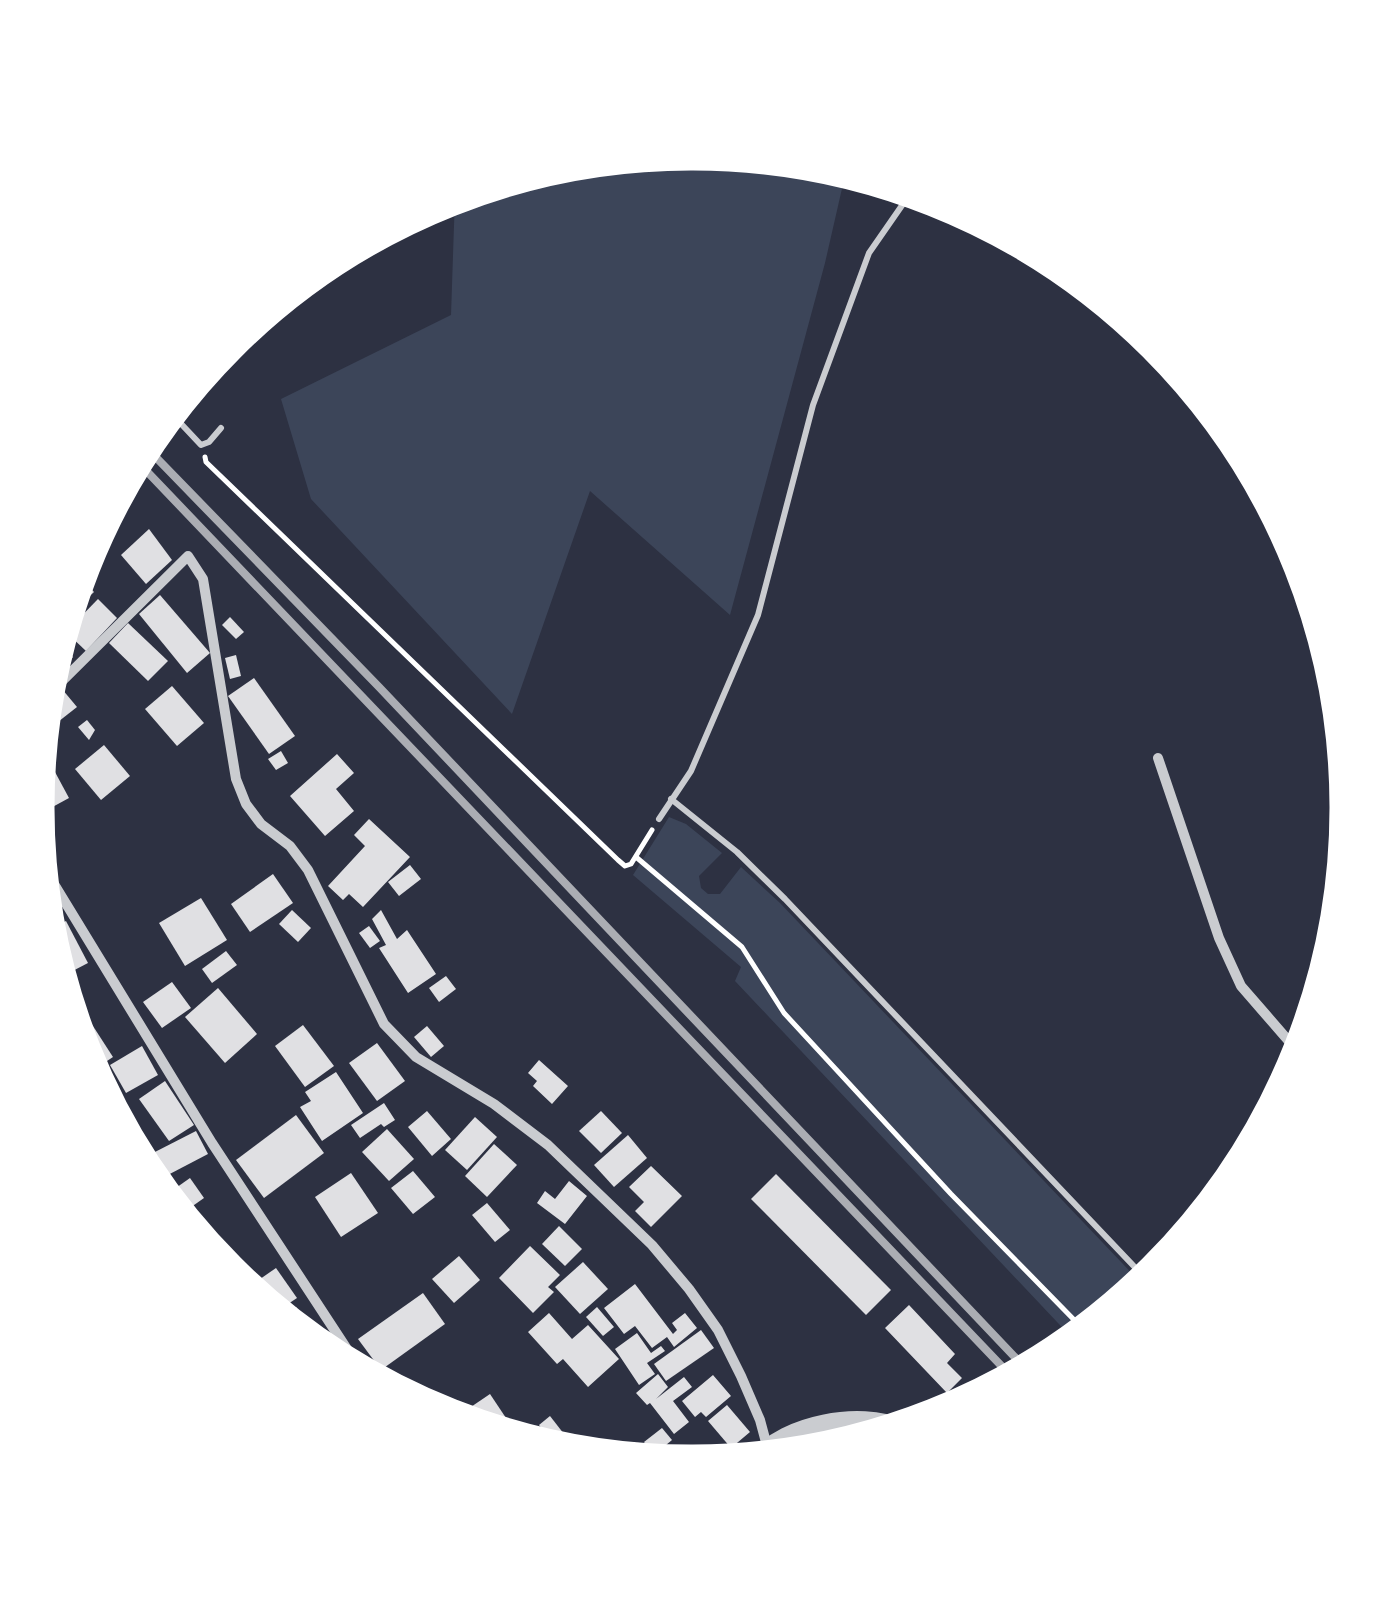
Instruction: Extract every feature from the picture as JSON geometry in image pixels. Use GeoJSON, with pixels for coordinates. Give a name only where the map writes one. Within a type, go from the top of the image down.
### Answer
{"type":"FeatureCollection","features":[{"type":"Feature","properties":{"kind":"street"},"geometry":{"type":"LineString","coordinates":[[66,677],[188,556],[202,579],[236,779],[246,804],[261,824],[290,846],[308,870],[384,1024],[416,1057],[523,1124],[652,1245],[718,1330],[760,1420],[763,1443]]}},
{"type":"Feature","properties":{"kind":"street"},"geometry":{"type":"LineString","coordinates":[[1158,758],[1219,938],[1240,986],[1288,1040]]}},
{"type":"Feature","properties":{"kind":"street"},"geometry":{"type":"LineString","coordinates":[[58,889],[212,1142],[343,1343]]}},
{"type":"Feature","properties":{"kind":"street"},"geometry":{"type":"LineString","coordinates":[[786,1440],[816,1426],[873,1420]]}},
{"type":"Feature","properties":{"kind":"lane"},"geometry":{"type":"LineString","coordinates":[[658,818],[691,772],[758,614],[813,405],[869,253],[903,204]]}},
{"type":"Feature","properties":{"kind":"lane"},"geometry":{"type":"LineString","coordinates":[[181,424],[201,445],[210,442],[221,428]]}},
{"type":"Feature","properties":{"kind":"lane"},"geometry":{"type":"LineString","coordinates":[[670,799],[737,852],[785,899],[1136,1268]]}},
{"type":"Feature","properties":{"kind":"lane"},"geometry":{"type":"LineString","coordinates":[[816,1426],[826,1433]]}},
{"type":"Feature","properties":{"kind":"lane"},"geometry":{"type":"LineString","coordinates":[[797,1433],[799,1438]]}},
{"type":"Feature","properties":{"kind":"path"},"geometry":{"type":"LineString","coordinates":[[201,445],[206,462],[625,866],[636,857],[658,818]]}},
{"type":"Feature","properties":{"kind":"path"},"geometry":{"type":"LineString","coordinates":[[636,857],[742,947],[784,1013],[1074,1320]]}},
{"type":"Feature","properties":{"kind":"shaded area"},"geometry":{"type":"Polygon","coordinates":[[[650,169],[734,169],[843,186],[730,615],[590,491],[512,714],[311,499],[281,399],[451,315],[454,214],[486,202],[567,180],[650,169]]]}},
{"type":"Feature","properties":{"kind":"shaded area"},"geometry":{"type":"Polygon","coordinates":[[[669,817],[686,824],[722,853],[699,876],[701,888],[708,894],[720,894],[741,867],[780,903],[1131,1272],[1063,1328],[735,981],[741,967],[633,875],[669,817]]]}},
{"type":"Feature","properties":{"kind":"building"},"geometry":{"type":"Polygon","coordinates":[[[149,529],[172,560],[146,584],[121,555],[149,529]]]}},
{"type":"Feature","properties":{"kind":"building"},"geometry":{"type":"Polygon","coordinates":[[[160,595],[210,653],[187,673],[139,614],[160,595]]]}},
{"type":"Feature","properties":{"kind":"building"},"geometry":{"type":"Polygon","coordinates":[[[98,599],[117,618],[86,651],[75,640],[82,616],[98,599]]]}},
{"type":"Feature","properties":{"kind":"building"},"geometry":{"type":"Polygon","coordinates":[[[230,617],[244,632],[236,639],[222,625],[230,617]]]}},
{"type":"Feature","properties":{"kind":"building"},"geometry":{"type":"Polygon","coordinates":[[[128,623],[168,661],[148,681],[109,643],[128,623]]]}},
{"type":"Feature","properties":{"kind":"building"},"geometry":{"type":"Polygon","coordinates":[[[236,655],[241,676],[230,679],[225,658],[236,655]]]}},
{"type":"Feature","properties":{"kind":"building"},"geometry":{"type":"Polygon","coordinates":[[[254,678],[295,736],[269,754],[228,696],[254,678]]]}},
{"type":"Feature","properties":{"kind":"building"},"geometry":{"type":"Polygon","coordinates":[[[172,686],[204,723],[177,746],[145,709],[172,686]]]}},
{"type":"Feature","properties":{"kind":"building"},"geometry":{"type":"Polygon","coordinates":[[[64,691],[77,707],[58,722],[64,691]]]}},
{"type":"Feature","properties":{"kind":"building"},"geometry":{"type":"Polygon","coordinates":[[[87,720],[95,730],[89,740],[78,727],[87,720]]]}},
{"type":"Feature","properties":{"kind":"building"},"geometry":{"type":"Polygon","coordinates":[[[104,745],[130,776],[101,800],[75,769],[104,745]]]}},
{"type":"Feature","properties":{"kind":"building"},"geometry":{"type":"Polygon","coordinates":[[[281,751],[288,763],[276,770],[268,759],[281,751]]]}},
{"type":"Feature","properties":{"kind":"building"},"geometry":{"type":"Polygon","coordinates":[[[337,754],[354,773],[336,789],[354,811],[325,836],[290,796],[337,754]]]}},
{"type":"Feature","properties":{"kind":"building"},"geometry":{"type":"Polygon","coordinates":[[[54,770],[69,798],[52,807],[54,770]]]}},
{"type":"Feature","properties":{"kind":"building"},"geometry":{"type":"Polygon","coordinates":[[[369,819],[410,857],[363,907],[349,894],[343,900],[328,886],[365,846],[354,835],[369,819]]]}},
{"type":"Feature","properties":{"kind":"building"},"geometry":{"type":"Polygon","coordinates":[[[410,865],[421,879],[399,896],[388,882],[410,865]]]}},
{"type":"Feature","properties":{"kind":"building"},"geometry":{"type":"Polygon","coordinates":[[[273,874],[293,903],[250,932],[231,904],[273,874]]]}},
{"type":"Feature","properties":{"kind":"building"},"geometry":{"type":"Polygon","coordinates":[[[201,898],[227,940],[185,966],[159,923],[201,898]]]}},
{"type":"Feature","properties":{"kind":"building"},"geometry":{"type":"Polygon","coordinates":[[[292,910],[311,928],[298,942],[279,924],[292,910]]]}},
{"type":"Feature","properties":{"kind":"building"},"geometry":{"type":"Polygon","coordinates":[[[381,910],[397,939],[407,930],[436,974],[408,993],[379,948],[386,945],[372,919],[381,910]]]}},
{"type":"Feature","properties":{"kind":"building"},"geometry":{"type":"Polygon","coordinates":[[[63,922],[88,963],[73,971],[65,932],[63,922]]]}},
{"type":"Feature","properties":{"kind":"building"},"geometry":{"type":"Polygon","coordinates":[[[369,926],[380,941],[370,948],[359,933],[369,926]]]}},
{"type":"Feature","properties":{"kind":"building"},"geometry":{"type":"Polygon","coordinates":[[[226,951],[237,965],[212,983],[202,969],[226,951]]]}},
{"type":"Feature","properties":{"kind":"building"},"geometry":{"type":"Polygon","coordinates":[[[446,976],[456,989],[439,1002],[429,988],[446,976]]]}},
{"type":"Feature","properties":{"kind":"building"},"geometry":{"type":"Polygon","coordinates":[[[172,982],[191,1008],[162,1028],[143,1002],[172,982]]]}},
{"type":"Feature","properties":{"kind":"building"},"geometry":{"type":"Polygon","coordinates":[[[218,988],[257,1034],[225,1063],[185,1017],[218,988]]]}},
{"type":"Feature","properties":{"kind":"building"},"geometry":{"type":"Polygon","coordinates":[[[88,1018],[113,1057],[105,1062],[88,1018]]]}},
{"type":"Feature","properties":{"kind":"building"},"geometry":{"type":"Polygon","coordinates":[[[303,1025],[334,1066],[305,1087],[275,1046],[303,1025]]]}},
{"type":"Feature","properties":{"kind":"building"},"geometry":{"type":"Polygon","coordinates":[[[427,1026],[444,1046],[431,1057],[414,1037],[427,1026]]]}},
{"type":"Feature","properties":{"kind":"building"},"geometry":{"type":"Polygon","coordinates":[[[377,1043],[405,1081],[377,1101],[349,1063],[377,1043]]]}},
{"type":"Feature","properties":{"kind":"building"},"geometry":{"type":"Polygon","coordinates":[[[142,1046],[158,1075],[126,1093],[110,1065],[142,1046]]]}},
{"type":"Feature","properties":{"kind":"building"},"geometry":{"type":"Polygon","coordinates":[[[539,1060],[568,1086],[552,1104],[533,1086],[537,1081],[528,1073],[539,1060]]]}},
{"type":"Feature","properties":{"kind":"building"},"geometry":{"type":"Polygon","coordinates":[[[336,1072],[363,1113],[322,1141],[300,1107],[311,1101],[305,1092],[336,1072]]]}},
{"type":"Feature","properties":{"kind":"building"},"geometry":{"type":"Polygon","coordinates":[[[165,1081],[194,1125],[169,1141],[139,1099],[165,1081]]]}},
{"type":"Feature","properties":{"kind":"building"},"geometry":{"type":"Polygon","coordinates":[[[384,1103],[395,1120],[360,1138],[351,1125],[384,1103]]]}},
{"type":"Feature","properties":{"kind":"building"},"geometry":{"type":"Polygon","coordinates":[[[427,1111],[451,1139],[432,1156],[408,1127],[427,1111]]]}},
{"type":"Feature","properties":{"kind":"building"},"geometry":{"type":"Polygon","coordinates":[[[601,1111],[622,1133],[601,1153],[579,1131],[601,1111]]]}},
{"type":"Feature","properties":{"kind":"building"},"geometry":{"type":"Polygon","coordinates":[[[296,1115],[324,1153],[264,1198],[236,1160],[296,1115]]]}},
{"type":"Feature","properties":{"kind":"building"},"geometry":{"type":"Polygon","coordinates":[[[475,1117],[497,1137],[467,1170],[445,1150],[475,1117]]]}},
{"type":"Feature","properties":{"kind":"building"},"geometry":{"type":"Polygon","coordinates":[[[387,1129],[414,1159],[389,1181],[362,1152],[387,1129]]]}},
{"type":"Feature","properties":{"kind":"building"},"geometry":{"type":"Polygon","coordinates":[[[196,1131],[208,1154],[169,1175],[154,1153],[196,1131]]]}},
{"type":"Feature","properties":{"kind":"building"},"geometry":{"type":"Polygon","coordinates":[[[628,1135],[647,1158],[614,1187],[594,1165],[628,1135]]]}},
{"type":"Feature","properties":{"kind":"building"},"geometry":{"type":"Polygon","coordinates":[[[494,1144],[517,1165],[487,1197],[465,1176],[494,1144]]]}},
{"type":"Feature","properties":{"kind":"building"},"geometry":{"type":"Polygon","coordinates":[[[651,1166],[682,1196],[651,1227],[635,1211],[644,1202],[629,1187],[651,1166]]]}},
{"type":"Feature","properties":{"kind":"building"},"geometry":{"type":"Polygon","coordinates":[[[413,1171],[435,1197],[413,1214],[391,1188],[413,1171]]]}},
{"type":"Feature","properties":{"kind":"building"},"geometry":{"type":"Polygon","coordinates":[[[351,1173],[378,1213],[341,1237],[315,1197],[351,1173]]]}},
{"type":"Feature","properties":{"kind":"building"},"geometry":{"type":"Polygon","coordinates":[[[776,1174],[891,1290],[866,1315],[751,1199],[776,1174]]]}},
{"type":"Feature","properties":{"kind":"building"},"geometry":{"type":"Polygon","coordinates":[[[190,1178],[204,1198],[192,1206],[178,1187],[190,1178]]]}},
{"type":"Feature","properties":{"kind":"building"},"geometry":{"type":"Polygon","coordinates":[[[569,1181],[587,1196],[565,1224],[537,1203],[545,1191],[555,1199],[569,1181]]]}},
{"type":"Feature","properties":{"kind":"building"},"geometry":{"type":"Polygon","coordinates":[[[487,1203],[510,1230],[495,1242],[472,1215],[487,1203]]]}},
{"type":"Feature","properties":{"kind":"building"},"geometry":{"type":"Polygon","coordinates":[[[559,1226],[582,1249],[565,1266],[542,1244],[559,1226]]]}},
{"type":"Feature","properties":{"kind":"building"},"geometry":{"type":"Polygon","coordinates":[[[530,1246],[560,1275],[548,1287],[554,1292],[533,1313],[499,1278],[530,1246]]]}},
{"type":"Feature","properties":{"kind":"building"},"geometry":{"type":"Polygon","coordinates":[[[459,1256],[480,1280],[454,1303],[432,1279],[459,1256]]]}},
{"type":"Feature","properties":{"kind":"building"},"geometry":{"type":"Polygon","coordinates":[[[583,1262],[608,1289],[580,1314],[555,1287],[583,1262]]]}},
{"type":"Feature","properties":{"kind":"building"},"geometry":{"type":"Polygon","coordinates":[[[276,1268],[297,1298],[289,1303],[260,1279],[276,1268]]]}},
{"type":"Feature","properties":{"kind":"building"},"geometry":{"type":"Polygon","coordinates":[[[635,1284],[673,1334],[677,1330],[672,1323],[685,1313],[697,1328],[674,1347],[667,1337],[652,1348],[635,1326],[624,1334],[604,1308],[635,1284]]]}},
{"type":"Feature","properties":{"kind":"building"},"geometry":{"type":"Polygon","coordinates":[[[423,1293],[445,1324],[384,1368],[376,1363],[358,1339],[423,1293]]]}},
{"type":"Feature","properties":{"kind":"building"},"geometry":{"type":"Polygon","coordinates":[[[909,1305],[955,1354],[947,1363],[962,1378],[947,1393],[885,1328],[909,1305]]]}},
{"type":"Feature","properties":{"kind":"building"},"geometry":{"type":"Polygon","coordinates":[[[597,1307],[614,1327],[603,1336],[586,1317],[597,1307]]]}},
{"type":"Feature","properties":{"kind":"building"},"geometry":{"type":"Polygon","coordinates":[[[549,1313],[572,1339],[588,1325],[619,1359],[588,1387],[563,1359],[557,1364],[528,1332],[549,1313]]]}},
{"type":"Feature","properties":{"kind":"building"},"geometry":{"type":"Polygon","coordinates":[[[701,1330],[714,1348],[666,1381],[654,1364],[701,1330]]]}},
{"type":"Feature","properties":{"kind":"building"},"geometry":{"type":"Polygon","coordinates":[[[637,1333],[651,1353],[661,1346],[665,1351],[647,1363],[655,1374],[639,1385],[615,1349],[637,1333]]]}},
{"type":"Feature","properties":{"kind":"building"},"geometry":{"type":"Polygon","coordinates":[[[658,1374],[668,1387],[656,1399],[684,1377],[692,1387],[673,1401],[689,1422],[674,1434],[650,1403],[647,1405],[636,1393],[658,1374]]]}},
{"type":"Feature","properties":{"kind":"building"},"geometry":{"type":"Polygon","coordinates":[[[713,1375],[731,1396],[706,1417],[701,1412],[695,1417],[682,1401],[713,1375]]]}},
{"type":"Feature","properties":{"kind":"building"},"geometry":{"type":"Polygon","coordinates":[[[490,1394],[507,1419],[486,1413],[471,1407],[490,1394]]]}},
{"type":"Feature","properties":{"kind":"building"},"geometry":{"type":"Polygon","coordinates":[[[727,1405],[750,1432],[729,1446],[708,1421],[727,1405]]]}},
{"type":"Feature","properties":{"kind":"building"},"geometry":{"type":"Polygon","coordinates":[[[550,1416],[564,1434],[542,1429],[539,1425],[550,1416]]]}},
{"type":"Feature","properties":{"kind":"building"},"geometry":{"type":"Polygon","coordinates":[[[662,1428],[672,1440],[664,1446],[647,1446],[644,1442],[662,1428]]]}},
{"type":"Feature","properties":{"kind":"railway"},"geometry":{"type":"LineString","coordinates":[[156,458],[1016,1358]]}},
{"type":"Feature","properties":{"kind":"railway"},"geometry":{"type":"LineString","coordinates":[[148,472],[1002,1366]]}}]}
